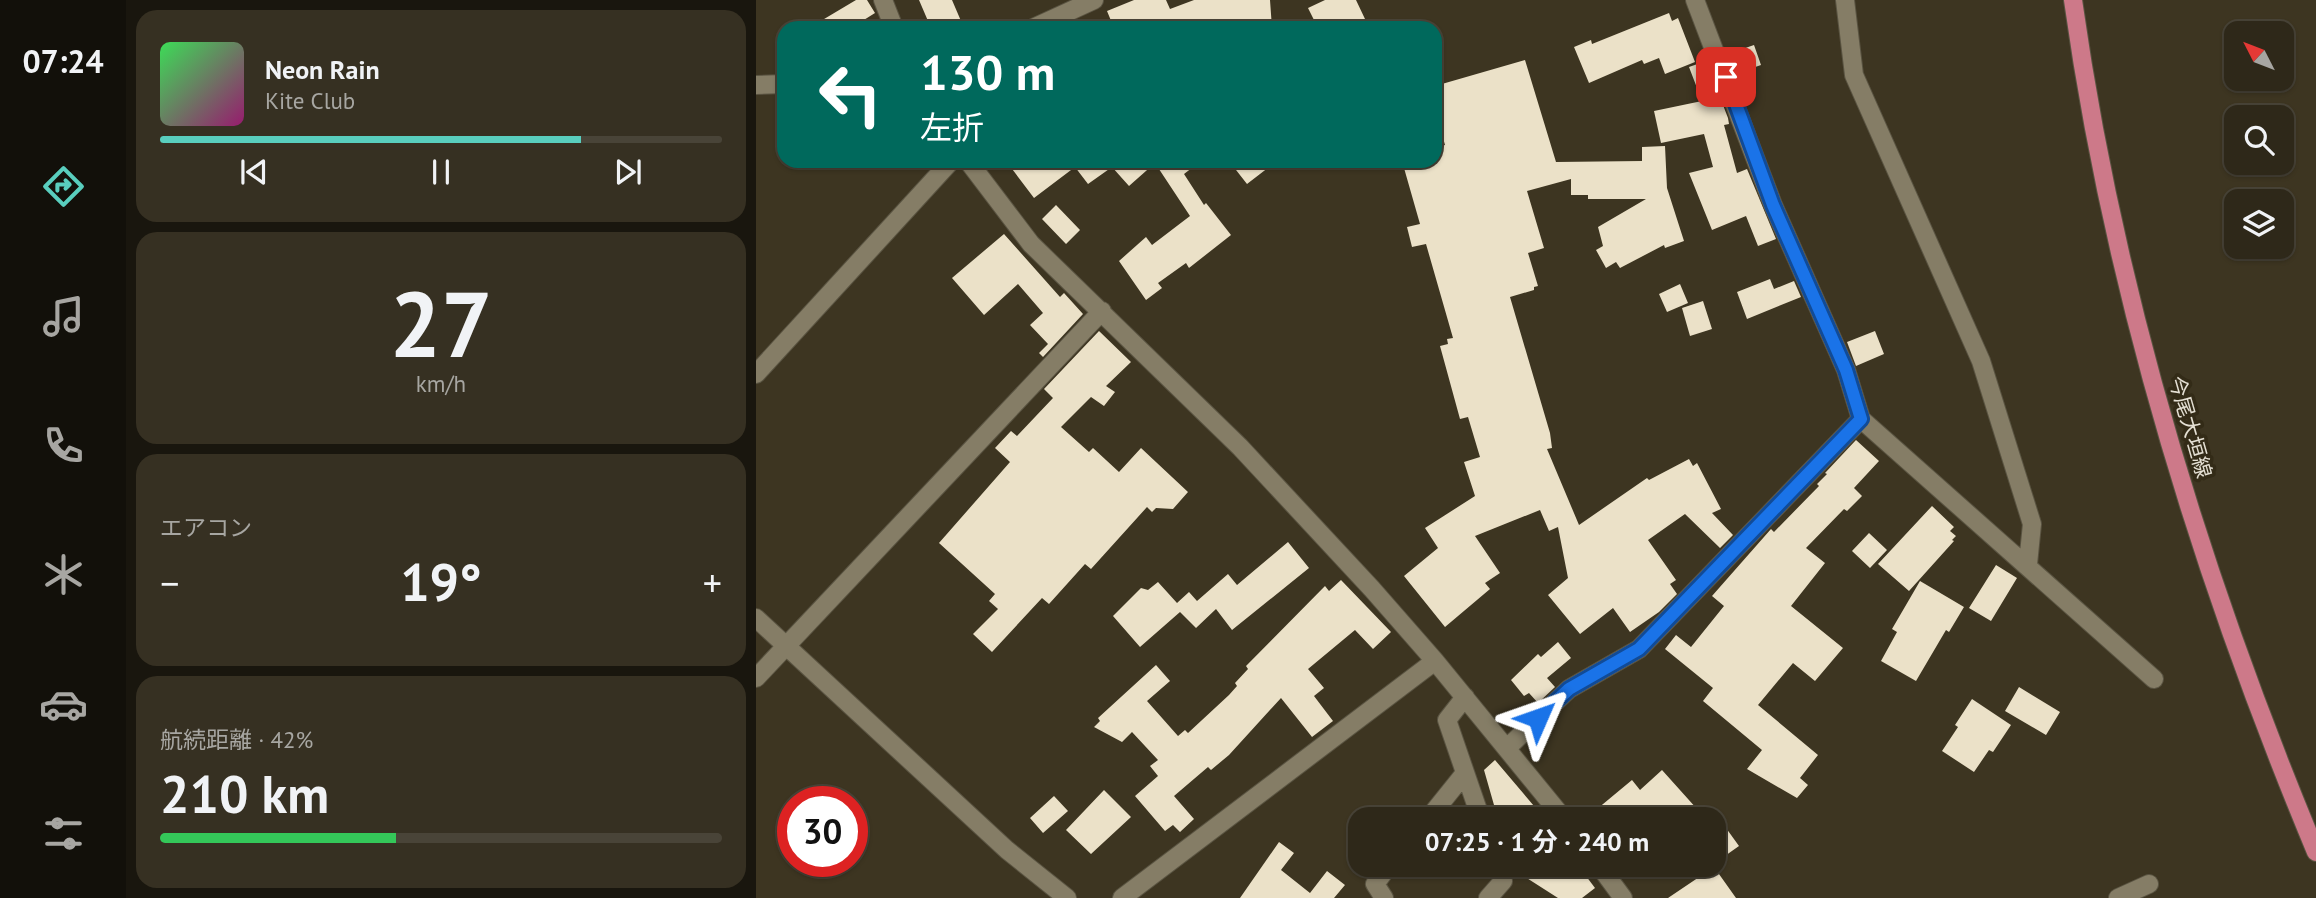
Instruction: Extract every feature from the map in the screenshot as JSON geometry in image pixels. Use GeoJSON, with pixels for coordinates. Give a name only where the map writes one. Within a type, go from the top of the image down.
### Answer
{"type":"FeatureCollection","features":[{"type":"Feature","properties":{"kind":"main road","name":"今尾大垣線"},"geometry":{"type":"LineString","coordinates":[[2073,0],[2094,125],[2133,308],[2180,477],[2236,645],[2316,852]]}},
{"type":"Feature","properties":{"kind":"street"},"geometry":{"type":"LineString","coordinates":[[883,0],[891,21]]}},
{"type":"Feature","properties":{"kind":"street"},"geometry":{"type":"LineString","coordinates":[[1048,21],[1094,0]]}},
{"type":"Feature","properties":{"kind":"street"},"geometry":{"type":"LineString","coordinates":[[1695,0],[1773,205],[1846,370],[1861,419],[2154,679]]}},
{"type":"Feature","properties":{"kind":"street"},"geometry":{"type":"LineString","coordinates":[[1845,0],[1854,75],[1981,361],[2032,524],[2028,565]]}},
{"type":"Feature","properties":{"kind":"street"},"geometry":{"type":"LineString","coordinates":[[756,85],[777,84]]}},
{"type":"Feature","properties":{"kind":"street"},"geometry":{"type":"LineString","coordinates":[[756,374],[945,168]]}},
{"type":"Feature","properties":{"kind":"street"},"geometry":{"type":"LineString","coordinates":[[973,168],[1031,244],[1240,447],[1435,661],[1554,807]]}},
{"type":"Feature","properties":{"kind":"street"},"geometry":{"type":"LineString","coordinates":[[756,678],[1102,311]]}},
{"type":"Feature","properties":{"kind":"street"},"geometry":{"type":"LineString","coordinates":[[1507,748],[1569,689],[1639,649],[1861,419]]}},
{"type":"Feature","properties":{"kind":"street"},"geometry":{"type":"LineString","coordinates":[[756,618],[1007,850],[1067,898]]}},
{"type":"Feature","properties":{"kind":"street"},"geometry":{"type":"LineString","coordinates":[[1122,898],[1435,661]]}},
{"type":"Feature","properties":{"kind":"street"},"geometry":{"type":"LineString","coordinates":[[1465,697],[1447,720],[1477,807]]}},
{"type":"Feature","properties":{"kind":"street"},"geometry":{"type":"LineString","coordinates":[[1438,807],[1465,773]]}},
{"type":"Feature","properties":{"kind":"street"},"geometry":{"type":"LineString","coordinates":[[1380,877],[1375,884],[1384,898]]}},
{"type":"Feature","properties":{"kind":"street"},"geometry":{"type":"LineString","coordinates":[[1488,898],[1503,881],[1502,877]]}},
{"type":"Feature","properties":{"kind":"street"},"geometry":{"type":"LineString","coordinates":[[1608,877],[1623,898]]}},
{"type":"Feature","properties":{"kind":"street"},"geometry":{"type":"LineString","coordinates":[[2118,898],[2149,884]]}},
{"type":"Feature","properties":{"kind":"building"},"geometry":{"type":"Polygon","coordinates":[[[856,0],[867,0],[875,13],[862,21],[821,21],[856,0]]]}},
{"type":"Feature","properties":{"kind":"building"},"geometry":{"type":"Polygon","coordinates":[[[919,0],[952,0],[961,21],[928,21],[919,0]]]}},
{"type":"Feature","properties":{"kind":"building"},"geometry":{"type":"Polygon","coordinates":[[[1134,0],[1166,0],[1170,9],[1194,0],[1270,0],[1272,21],[1111,21],[1107,11],[1134,0]]]}},
{"type":"Feature","properties":{"kind":"building"},"geometry":{"type":"Polygon","coordinates":[[[1325,0],[1356,0],[1365,19],[1314,21],[1308,8],[1325,0]]]}},
{"type":"Feature","properties":{"kind":"building"},"geometry":{"type":"Polygon","coordinates":[[[1669,13],[1672,21],[1678,18],[1695,62],[1665,74],[1659,58],[1644,64],[1642,60],[1589,83],[1574,47],[1591,40],[1592,44],[1669,13]]]}},
{"type":"Feature","properties":{"kind":"building"},"geometry":{"type":"Polygon","coordinates":[[[1754,45],[1761,65],[1735,74],[1728,54],[1754,45]]]}},
{"type":"Feature","properties":{"kind":"building"},"geometry":{"type":"Polygon","coordinates":[[[1525,60],[1556,162],[1642,161],[1642,147],[1665,146],[1667,188],[1684,241],[1665,248],[1664,245],[1620,268],[1616,262],[1606,268],[1596,250],[1603,246],[1598,227],[1646,199],[1588,199],[1588,195],[1571,195],[1571,179],[1527,191],[1544,248],[1528,253],[1538,286],[1534,287],[1534,290],[1510,297],[1550,433],[1552,448],[1547,449],[1579,525],[1647,478],[1649,480],[1689,459],[1693,466],[1697,463],[1721,509],[1712,513],[1733,535],[1720,548],[1685,514],[1648,540],[1676,580],[1670,584],[1677,594],[1659,612],[1630,632],[1613,608],[1580,634],[1548,595],[1568,578],[1558,527],[1549,531],[1540,510],[1475,536],[1500,573],[1485,583],[1490,589],[1445,627],[1404,576],[1438,548],[1425,528],[1475,496],[1464,462],[1480,457],[1468,417],[1460,419],[1440,346],[1448,344],[1447,339],[1453,338],[1426,244],[1412,247],[1407,227],[1420,224],[1404,168],[1442,168],[1442,146],[1445,145],[1442,134],[1442,84],[1525,60]]]}},
{"type":"Feature","properties":{"kind":"building"},"geometry":{"type":"Polygon","coordinates":[[[1706,61],[1728,118],[1729,124],[1724,125],[1737,173],[1747,169],[1776,239],[1758,246],[1746,216],[1712,230],[1689,173],[1713,167],[1704,134],[1661,143],[1654,111],[1702,101],[1689,67],[1706,61]]]}},
{"type":"Feature","properties":{"kind":"building"},"geometry":{"type":"Polygon","coordinates":[[[1011,168],[1074,168],[1034,198],[1011,168]]]}},
{"type":"Feature","properties":{"kind":"building"},"geometry":{"type":"Polygon","coordinates":[[[1076,168],[1111,168],[1088,184],[1076,168]]]}},
{"type":"Feature","properties":{"kind":"building"},"geometry":{"type":"Polygon","coordinates":[[[1113,168],[1149,168],[1129,186],[1113,168]]]}},
{"type":"Feature","properties":{"kind":"building"},"geometry":{"type":"Polygon","coordinates":[[[1158,168],[1192,168],[1184,174],[1204,205],[1206,203],[1231,235],[1189,268],[1186,263],[1158,283],[1162,288],[1146,300],[1119,261],[1146,237],[1152,245],[1190,216],[1158,168]]]}},
{"type":"Feature","properties":{"kind":"building"},"geometry":{"type":"Polygon","coordinates":[[[1234,168],[1268,168],[1247,184],[1234,168]]]}},
{"type":"Feature","properties":{"kind":"building"},"geometry":{"type":"Polygon","coordinates":[[[1056,205],[1080,230],[1066,244],[1042,219],[1056,205]]]}},
{"type":"Feature","properties":{"kind":"building"},"geometry":{"type":"Polygon","coordinates":[[[1004,234],[1060,297],[1064,293],[1083,314],[1043,357],[1039,353],[1048,344],[1030,325],[1043,313],[1018,284],[984,315],[952,278],[1004,234]]]}},
{"type":"Feature","properties":{"kind":"building"},"geometry":{"type":"Polygon","coordinates":[[[1770,279],[1774,289],[1794,281],[1801,297],[1747,319],[1737,292],[1770,279]]]}},
{"type":"Feature","properties":{"kind":"building"},"geometry":{"type":"Polygon","coordinates":[[[1680,284],[1688,303],[1667,312],[1659,294],[1680,284]]]}},
{"type":"Feature","properties":{"kind":"building"},"geometry":{"type":"Polygon","coordinates":[[[1703,301],[1712,329],[1690,336],[1682,308],[1703,301]]]}},
{"type":"Feature","properties":{"kind":"building"},"geometry":{"type":"Polygon","coordinates":[[[1099,331],[1131,362],[1106,386],[1115,392],[1104,406],[1091,397],[1061,427],[1089,452],[1093,448],[1119,472],[1141,448],[1188,492],[1173,509],[1156,508],[1152,512],[1147,507],[1091,569],[1085,564],[1049,604],[1042,598],[992,652],[973,634],[998,609],[989,601],[995,594],[939,543],[1010,462],[995,448],[1011,431],[1017,436],[1053,398],[1044,389],[1099,331]]]}},
{"type":"Feature","properties":{"kind":"building"},"geometry":{"type":"Polygon","coordinates":[[[1875,331],[1884,354],[1856,366],[1847,342],[1875,331]]]}},
{"type":"Feature","properties":{"kind":"building"},"geometry":{"type":"Polygon","coordinates":[[[1856,440],[1879,461],[1854,488],[1862,496],[1847,511],[1844,509],[1806,548],[1825,563],[1791,606],[1843,648],[1815,681],[1793,663],[1758,705],[1818,755],[1800,778],[1808,785],[1797,798],[1747,769],[1762,750],[1703,701],[1713,688],[1665,649],[1676,635],[1691,647],[1724,606],[1712,596],[1771,529],[1774,532],[1819,486],[1817,484],[1827,474],[1825,473],[1856,440]]]}},
{"type":"Feature","properties":{"kind":"building"},"geometry":{"type":"Polygon","coordinates":[[[1932,506],[1954,527],[1950,531],[1956,536],[1909,591],[1878,564],[1932,506]]]}},
{"type":"Feature","properties":{"kind":"building"},"geometry":{"type":"Polygon","coordinates":[[[1869,533],[1887,550],[1870,568],[1852,551],[1869,533]]]}},
{"type":"Feature","properties":{"kind":"building"},"geometry":{"type":"Polygon","coordinates":[[[1288,542],[1309,568],[1232,630],[1216,609],[1196,628],[1180,612],[1140,647],[1113,616],[1141,588],[1148,590],[1158,582],[1177,603],[1189,592],[1197,601],[1228,574],[1237,585],[1288,542]]]}},
{"type":"Feature","properties":{"kind":"building"},"geometry":{"type":"Polygon","coordinates":[[[1996,565],[2017,578],[1991,621],[1969,608],[1996,565]]]}},
{"type":"Feature","properties":{"kind":"building"},"geometry":{"type":"Polygon","coordinates":[[[1341,580],[1391,632],[1373,649],[1355,630],[1308,669],[1324,688],[1314,696],[1333,721],[1312,737],[1281,698],[1229,755],[1211,770],[1208,767],[1174,796],[1194,819],[1180,832],[1173,825],[1165,831],[1135,796],[1158,776],[1150,766],[1158,760],[1132,732],[1122,742],[1094,727],[1100,721],[1098,718],[1156,665],[1170,681],[1147,701],[1178,736],[1185,730],[1188,733],[1229,695],[1237,686],[1235,683],[1248,669],[1246,666],[1325,586],[1329,591],[1341,580]]]}},
{"type":"Feature","properties":{"kind":"building"},"geometry":{"type":"Polygon","coordinates":[[[1920,581],[1964,607],[1949,632],[1946,630],[1916,681],[1881,661],[1897,632],[1892,629],[1920,581]]]}},
{"type":"Feature","properties":{"kind":"building"},"geometry":{"type":"Polygon","coordinates":[[[1558,642],[1571,658],[1547,678],[1555,687],[1538,703],[1529,693],[1524,696],[1511,680],[1538,654],[1541,657],[1558,642]]]}},
{"type":"Feature","properties":{"kind":"building"},"geometry":{"type":"Polygon","coordinates":[[[2019,687],[2060,712],[2046,735],[2005,711],[2019,687]]]}},
{"type":"Feature","properties":{"kind":"building"},"geometry":{"type":"Polygon","coordinates":[[[1972,699],[2011,725],[1993,752],[1989,750],[1974,772],[1942,751],[1972,699]]]}},
{"type":"Feature","properties":{"kind":"building"},"geometry":{"type":"Polygon","coordinates":[[[1495,760],[1535,807],[1495,807],[1484,770],[1495,760]]]}},
{"type":"Feature","properties":{"kind":"building"},"geometry":{"type":"Polygon","coordinates":[[[1662,770],[1695,807],[1599,807],[1632,780],[1640,790],[1662,770]]]}},
{"type":"Feature","properties":{"kind":"building"},"geometry":{"type":"Polygon","coordinates":[[[1104,790],[1131,817],[1091,854],[1066,830],[1104,790]]]}},
{"type":"Feature","properties":{"kind":"building"},"geometry":{"type":"Polygon","coordinates":[[[1054,796],[1068,811],[1043,833],[1030,818],[1054,796]]]}},
{"type":"Feature","properties":{"kind":"building"},"geometry":{"type":"Polygon","coordinates":[[[1726,828],[1739,846],[1726,855],[1726,828]]]}},
{"type":"Feature","properties":{"kind":"building"},"geometry":{"type":"Polygon","coordinates":[[[1279,842],[1294,853],[1281,870],[1310,893],[1327,871],[1345,885],[1334,898],[1240,898],[1279,842]]]}},
{"type":"Feature","properties":{"kind":"building"},"geometry":{"type":"Polygon","coordinates":[[[1525,877],[1587,877],[1595,888],[1582,898],[1558,898],[1525,877]]]}},
{"type":"Feature","properties":{"kind":"building"},"geometry":{"type":"Polygon","coordinates":[[[1699,877],[1721,877],[1736,898],[1668,898],[1699,877]]]}},
{"type":"Feature","properties":{"kind":"route"},"geometry":{"type":"LineString","coordinates":[[1538,718],[1569,689],[1639,649],[1861,419],[1846,370],[1773,205],[1726,77]]}}]}
